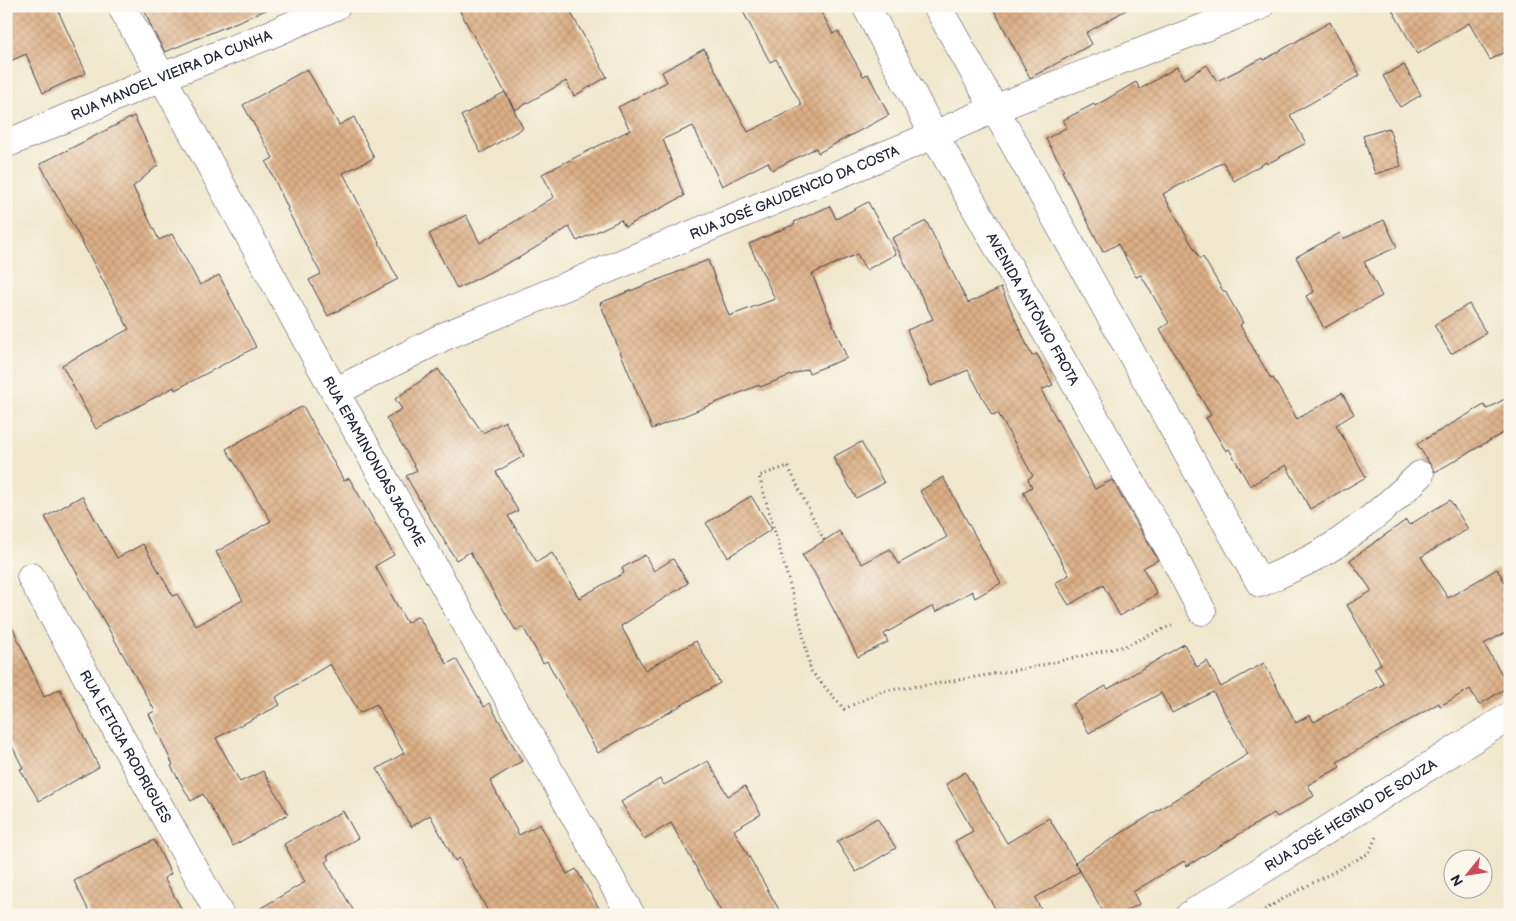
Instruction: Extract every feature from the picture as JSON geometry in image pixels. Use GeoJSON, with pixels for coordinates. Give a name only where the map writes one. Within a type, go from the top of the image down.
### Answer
{"type":"FeatureCollection","features":[{"type":"Feature","properties":{"kind":"street","name":"RUA EPAMINONDAS JACOME"},"geometry":{"type":"LineString","coordinates":[[121,6],[162,77],[334,392],[631,915]]}},
{"type":"Feature","properties":{"kind":"street","name":"RUA MANOEL VIEIRA DA CUNHA"},"geometry":{"type":"LineString","coordinates":[[6,144],[162,77],[336,6]]}},
{"type":"Feature","properties":{"kind":"street","name":"AVENIDA ANTÔNIO FROTA"},"geometry":{"type":"LineString","coordinates":[[866,6],[934,135],[1170,550],[1202,611]]}},
{"type":"Feature","properties":{"kind":"street"},"geometry":{"type":"LineString","coordinates":[[937,6],[1260,583],[1342,541],[1420,476]]}},
{"type":"Feature","properties":{"kind":"street","name":"RUA JOSÉ GAUDENCIO DA COSTA"},"geometry":{"type":"LineString","coordinates":[[334,392],[446,336],[994,109],[1260,6]]}},
{"type":"Feature","properties":{"kind":"street","name":"RUA LETICIA RODRIGUES"},"geometry":{"type":"LineString","coordinates":[[31,578],[220,915]]}},
{"type":"Feature","properties":{"kind":"street","name":"RUA JOSÉ HEGINO DE SOUZA"},"geometry":{"type":"LineString","coordinates":[[1190,915],[1510,716]]}},
{"type":"Feature","properties":{"kind":"path"},"geometry":{"type":"LineString","coordinates":[[824,540],[788,466],[760,476],[800,622],[811,671],[844,709],[882,691],[1034,667],[1125,646],[1202,611]]}},
{"type":"Feature","properties":{"kind":"building"},"geometry":{"type":"Polygon","coordinates":[[[6,6],[56,6],[86,73],[43,93],[26,54],[6,63],[6,6]]]}},
{"type":"Feature","properties":{"kind":"building"},"geometry":{"type":"Polygon","coordinates":[[[143,6],[273,7],[165,52],[152,29],[143,6]]]}},
{"type":"Feature","properties":{"kind":"building"},"geometry":{"type":"Polygon","coordinates":[[[457,6],[567,6],[607,77],[574,96],[566,81],[515,110],[457,6]]]}},
{"type":"Feature","properties":{"kind":"building"},"geometry":{"type":"Polygon","coordinates":[[[740,6],[818,6],[833,34],[838,31],[863,76],[868,74],[889,115],[818,153],[816,148],[772,170],[768,162],[722,186],[693,126],[663,139],[684,196],[625,227],[621,220],[577,241],[569,227],[517,259],[457,289],[429,234],[466,215],[480,243],[554,197],[542,174],[630,130],[618,107],[667,82],[662,72],[704,49],[748,132],[802,105],[776,59],[770,62],[740,6]]]}},
{"type":"Feature","properties":{"kind":"building"},"geometry":{"type":"Polygon","coordinates":[[[992,6],[1133,6],[1086,33],[1092,44],[1030,78],[992,6]]]}},
{"type":"Feature","properties":{"kind":"building"},"geometry":{"type":"Polygon","coordinates":[[[1390,6],[1510,6],[1510,49],[1490,60],[1469,23],[1417,54],[1390,6]]]}},
{"type":"Feature","properties":{"kind":"building"},"geometry":{"type":"Polygon","coordinates":[[[1330,22],[1360,75],[1290,115],[1306,143],[1267,164],[1266,162],[1234,181],[1223,162],[1163,194],[1200,259],[1203,257],[1223,291],[1225,291],[1243,323],[1240,325],[1297,419],[1342,393],[1354,414],[1336,425],[1366,477],[1310,509],[1286,465],[1250,486],[1229,449],[1226,451],[1206,418],[1211,415],[1160,329],[1169,323],[1141,275],[1136,277],[1118,244],[1103,252],[1062,171],[1064,170],[1046,139],[1067,127],[1063,120],[1094,104],[1095,106],[1136,82],[1140,89],[1177,67],[1184,79],[1207,65],[1217,81],[1263,58],[1264,60],[1330,22]]]}},
{"type":"Feature","properties":{"kind":"building"},"geometry":{"type":"Polygon","coordinates":[[[1404,65],[1421,95],[1400,107],[1383,76],[1404,65]]]}},
{"type":"Feature","properties":{"kind":"building"},"geometry":{"type":"Polygon","coordinates":[[[307,69],[339,125],[354,117],[374,158],[343,173],[398,279],[328,316],[309,280],[321,274],[287,209],[266,162],[273,158],[243,105],[307,69]]]}},
{"type":"Feature","properties":{"kind":"building"},"geometry":{"type":"Polygon","coordinates":[[[505,92],[523,128],[481,153],[461,116],[505,92]]]}},
{"type":"Feature","properties":{"kind":"building"},"geometry":{"type":"Polygon","coordinates":[[[134,116],[158,165],[133,187],[159,240],[172,234],[200,285],[219,275],[256,347],[175,390],[174,387],[96,429],[62,365],[129,329],[40,164],[134,116]]]}},
{"type":"Feature","properties":{"kind":"building"},"geometry":{"type":"Polygon","coordinates":[[[1389,128],[1401,166],[1375,174],[1363,136],[1389,128]]]}},
{"type":"Feature","properties":{"kind":"building"},"geometry":{"type":"Polygon","coordinates":[[[868,202],[896,254],[866,270],[857,254],[812,274],[847,358],[809,373],[807,369],[760,387],[759,385],[652,429],[600,303],[708,260],[729,316],[775,299],[749,244],[830,206],[836,219],[868,202]]]}},
{"type":"Feature","properties":{"kind":"building"},"geometry":{"type":"Polygon","coordinates":[[[1384,220],[1397,247],[1364,262],[1382,296],[1324,328],[1306,296],[1314,292],[1296,257],[1340,233],[1343,239],[1384,220]]]}},
{"type":"Feature","properties":{"kind":"building"},"geometry":{"type":"Polygon","coordinates":[[[926,221],[968,303],[1001,288],[1032,356],[1037,354],[1053,385],[1041,390],[1095,489],[1112,480],[1158,560],[1143,568],[1157,594],[1120,616],[1103,585],[1069,605],[1055,583],[1069,575],[1023,492],[1032,487],[1028,479],[1033,476],[998,413],[992,415],[968,370],[931,386],[907,330],[933,319],[892,238],[926,221]]]}},
{"type":"Feature","properties":{"kind":"building"},"geometry":{"type":"Polygon","coordinates":[[[1469,304],[1486,333],[1451,354],[1434,325],[1469,304]]]}},
{"type":"Feature","properties":{"kind":"building"},"geometry":{"type":"Polygon","coordinates":[[[438,369],[483,433],[505,421],[524,456],[496,472],[518,511],[508,516],[537,562],[552,553],[579,598],[624,573],[622,568],[645,555],[654,571],[673,559],[688,583],[621,626],[645,670],[696,641],[720,683],[598,753],[547,661],[543,663],[523,627],[516,631],[470,552],[456,560],[406,476],[417,470],[386,418],[402,409],[395,399],[438,369]]]}},
{"type":"Feature","properties":{"kind":"building"},"geometry":{"type":"Polygon","coordinates":[[[1510,396],[1510,429],[1435,472],[1417,444],[1484,405],[1487,409],[1510,396]]]}},
{"type":"Feature","properties":{"kind":"building"},"geometry":{"type":"Polygon","coordinates":[[[303,406],[344,481],[349,478],[394,555],[375,566],[407,623],[418,616],[447,664],[456,659],[484,707],[489,703],[522,761],[490,781],[519,835],[540,824],[567,874],[576,869],[603,915],[490,915],[459,858],[455,861],[430,815],[411,827],[377,769],[404,753],[376,704],[360,713],[330,664],[276,697],[280,705],[216,738],[240,782],[263,771],[288,814],[233,846],[203,794],[191,801],[171,766],[173,765],[149,714],[155,711],[45,517],[82,496],[117,558],[143,544],[173,596],[177,594],[196,626],[243,600],[216,552],[271,521],[226,449],[303,406]]]}},
{"type":"Feature","properties":{"kind":"building"},"geometry":{"type":"Polygon","coordinates":[[[861,442],[884,483],[856,498],[833,457],[861,442]]]}},
{"type":"Feature","properties":{"kind":"building"},"geometry":{"type":"Polygon","coordinates":[[[943,477],[1001,583],[975,598],[972,591],[936,612],[933,606],[884,634],[888,642],[858,657],[814,572],[802,555],[839,531],[862,564],[890,549],[898,564],[947,537],[920,491],[943,477]]]}},
{"type":"Feature","properties":{"kind":"building"},"geometry":{"type":"Polygon","coordinates":[[[751,496],[772,529],[728,557],[706,523],[751,496]]]}},
{"type":"Feature","properties":{"kind":"building"},"geometry":{"type":"Polygon","coordinates":[[[1450,500],[1468,529],[1421,557],[1448,598],[1497,569],[1510,591],[1510,630],[1484,644],[1509,686],[1479,705],[1470,689],[1440,706],[1439,703],[1337,762],[1340,767],[1308,785],[1314,796],[1277,817],[1274,813],[1187,866],[1184,861],[1133,892],[1139,904],[1120,915],[1105,915],[1075,862],[1248,754],[1213,692],[1172,713],[1161,693],[1089,733],[1073,704],[1106,686],[1108,689],[1184,644],[1197,667],[1207,661],[1221,687],[1264,663],[1296,723],[1310,715],[1314,722],[1384,684],[1374,668],[1381,664],[1347,605],[1372,591],[1350,560],[1406,520],[1409,525],[1450,500]]]}},
{"type":"Feature","properties":{"kind":"building"},"geometry":{"type":"Polygon","coordinates":[[[6,613],[44,697],[60,689],[99,767],[39,801],[20,769],[23,768],[6,734],[6,613]]]}},
{"type":"Feature","properties":{"kind":"building"},"geometry":{"type":"Polygon","coordinates":[[[708,761],[728,796],[745,786],[761,814],[734,830],[782,915],[723,915],[671,823],[644,839],[621,802],[660,779],[664,785],[708,761]]]}},
{"type":"Feature","properties":{"kind":"building"},"geometry":{"type":"Polygon","coordinates":[[[965,772],[1007,843],[1049,818],[1080,871],[1035,898],[1044,915],[999,915],[955,841],[973,831],[946,784],[965,772]]]}},
{"type":"Feature","properties":{"kind":"building"},"geometry":{"type":"Polygon","coordinates":[[[343,811],[358,838],[327,856],[329,860],[325,862],[356,915],[249,915],[305,882],[284,844],[343,811]]]}},
{"type":"Feature","properties":{"kind":"building"},"geometry":{"type":"Polygon","coordinates":[[[877,818],[896,848],[856,872],[837,842],[877,818]]]}},
{"type":"Feature","properties":{"kind":"building"},"geometry":{"type":"Polygon","coordinates":[[[154,840],[171,874],[164,878],[185,915],[91,915],[74,881],[154,840]]]}}]}
